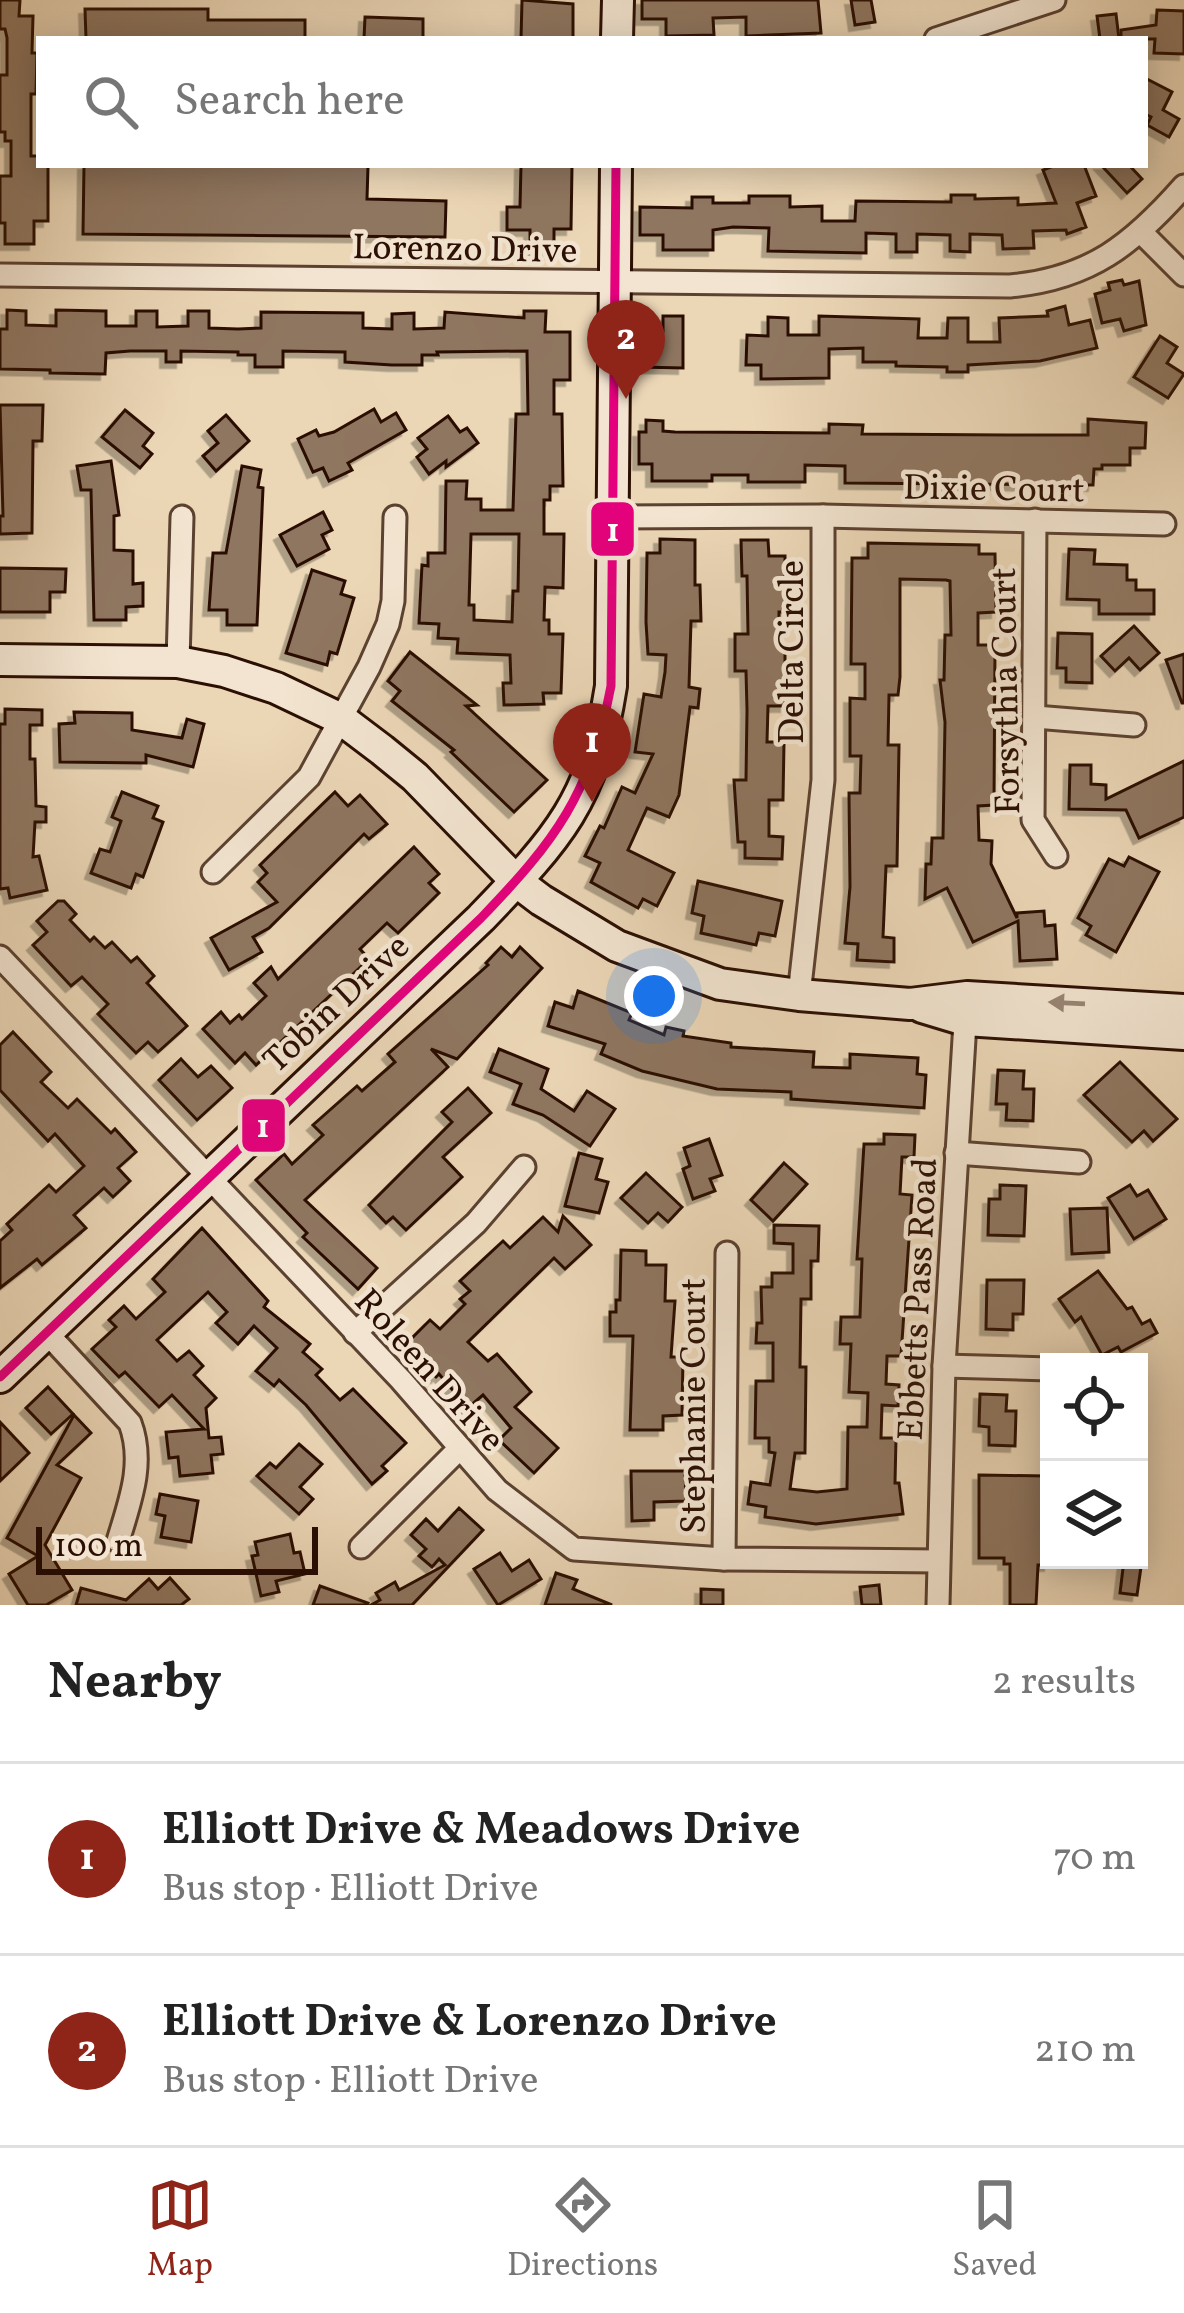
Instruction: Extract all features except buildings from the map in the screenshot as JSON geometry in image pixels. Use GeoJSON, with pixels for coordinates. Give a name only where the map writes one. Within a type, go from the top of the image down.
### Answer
{"type":"FeatureCollection","features":[{"type":"Feature","properties":{"kind":"street"},"geometry":{"type":"LineString","coordinates":[[617,36],[618,0]]}},
{"type":"Feature","properties":{"kind":"street"},"geometry":{"type":"LineString","coordinates":[[945,36],[1054,0]]}},
{"type":"Feature","properties":{"kind":"street","name":"Tobin Drive"},"geometry":{"type":"LineString","coordinates":[[0,1377],[515,881],[541,855],[575,807],[595,765],[611,686],[616,168]]}},
{"type":"Feature","properties":{"kind":"street","name":"Lorenzo Drive"},"geometry":{"type":"LineString","coordinates":[[0,275],[1002,286],[1042,283],[1078,271],[1142,233],[1184,187]]}},
{"type":"Feature","properties":{"kind":"street"},"geometry":{"type":"LineString","coordinates":[[1142,233],[1184,275]]}},
{"type":"Feature","properties":{"kind":"street","name":"Delta Circle"},"geometry":{"type":"LineString","coordinates":[[613,517],[823,516],[824,780],[799,995]]}},
{"type":"Feature","properties":{"kind":"street","name":"Dixie Court"},"geometry":{"type":"LineString","coordinates":[[823,516],[1164,524]]}},
{"type":"Feature","properties":{"kind":"street"},"geometry":{"type":"LineString","coordinates":[[178,662],[182,517]]}},
{"type":"Feature","properties":{"kind":"street"},"geometry":{"type":"LineString","coordinates":[[213,872],[309,777],[340,719],[388,624],[395,517]]}},
{"type":"Feature","properties":{"kind":"street","name":"Forsythia Court"},"geometry":{"type":"LineString","coordinates":[[1035,520],[1033,820],[1056,856]]}},
{"type":"Feature","properties":{"kind":"street"},"geometry":{"type":"LineString","coordinates":[[0,660],[178,662],[276,688],[340,719],[415,777],[515,881],[579,926],[657,963],[720,984],[1184,1034]]}},
{"type":"Feature","properties":{"kind":"street"},"geometry":{"type":"LineString","coordinates":[[1035,717],[1134,725]]}},
{"type":"Feature","properties":{"kind":"street","name":"Roleen Drive"},"geometry":{"type":"LineString","coordinates":[[0,957],[497,1490],[574,1549],[724,1559],[938,1561]]}},
{"type":"Feature","properties":{"kind":"street"},"geometry":{"type":"LineString","coordinates":[[966,1008],[1184,1010]]}},
{"type":"Feature","properties":{"kind":"street","name":"Ebbetts Pass Road"},"geometry":{"type":"LineString","coordinates":[[938,1605],[944,1366],[966,1008]]}},
{"type":"Feature","properties":{"kind":"street"},"geometry":{"type":"LineString","coordinates":[[956,1154],[1079,1162]]}},
{"type":"Feature","properties":{"kind":"street"},"geometry":{"type":"LineString","coordinates":[[355,1333],[476,1223],[524,1167]]}},
{"type":"Feature","properties":{"kind":"street","name":"Stephanie Court"},"geometry":{"type":"LineString","coordinates":[[724,1559],[727,1253]]}},
{"type":"Feature","properties":{"kind":"street"},"geometry":{"type":"LineString","coordinates":[[46,1332],[130,1423],[136,1439],[137,1479],[118,1541]]}},
{"type":"Feature","properties":{"kind":"street"},"geometry":{"type":"LineString","coordinates":[[944,1366],[1040,1369]]}},
{"type":"Feature","properties":{"kind":"street"},"geometry":{"type":"LineString","coordinates":[[361,1547],[460,1448]]}},
{"type":"Feature","properties":{"kind":"transit line","name":"1"},"geometry":{"type":"LineString","coordinates":[[0,1377],[481,918],[550,839],[580,787],[611,686],[616,168]]}},
{"type":"Feature","properties":{"kind":"place","name":"Elliott Drive & Lorenzo Drive"},"geometry":{"type":"Point","coordinates":[626,399]}},
{"type":"Feature","properties":{"kind":"place","name":"Elliott Drive & Meadows Drive"},"geometry":{"type":"Point","coordinates":[592,802]}}]}
